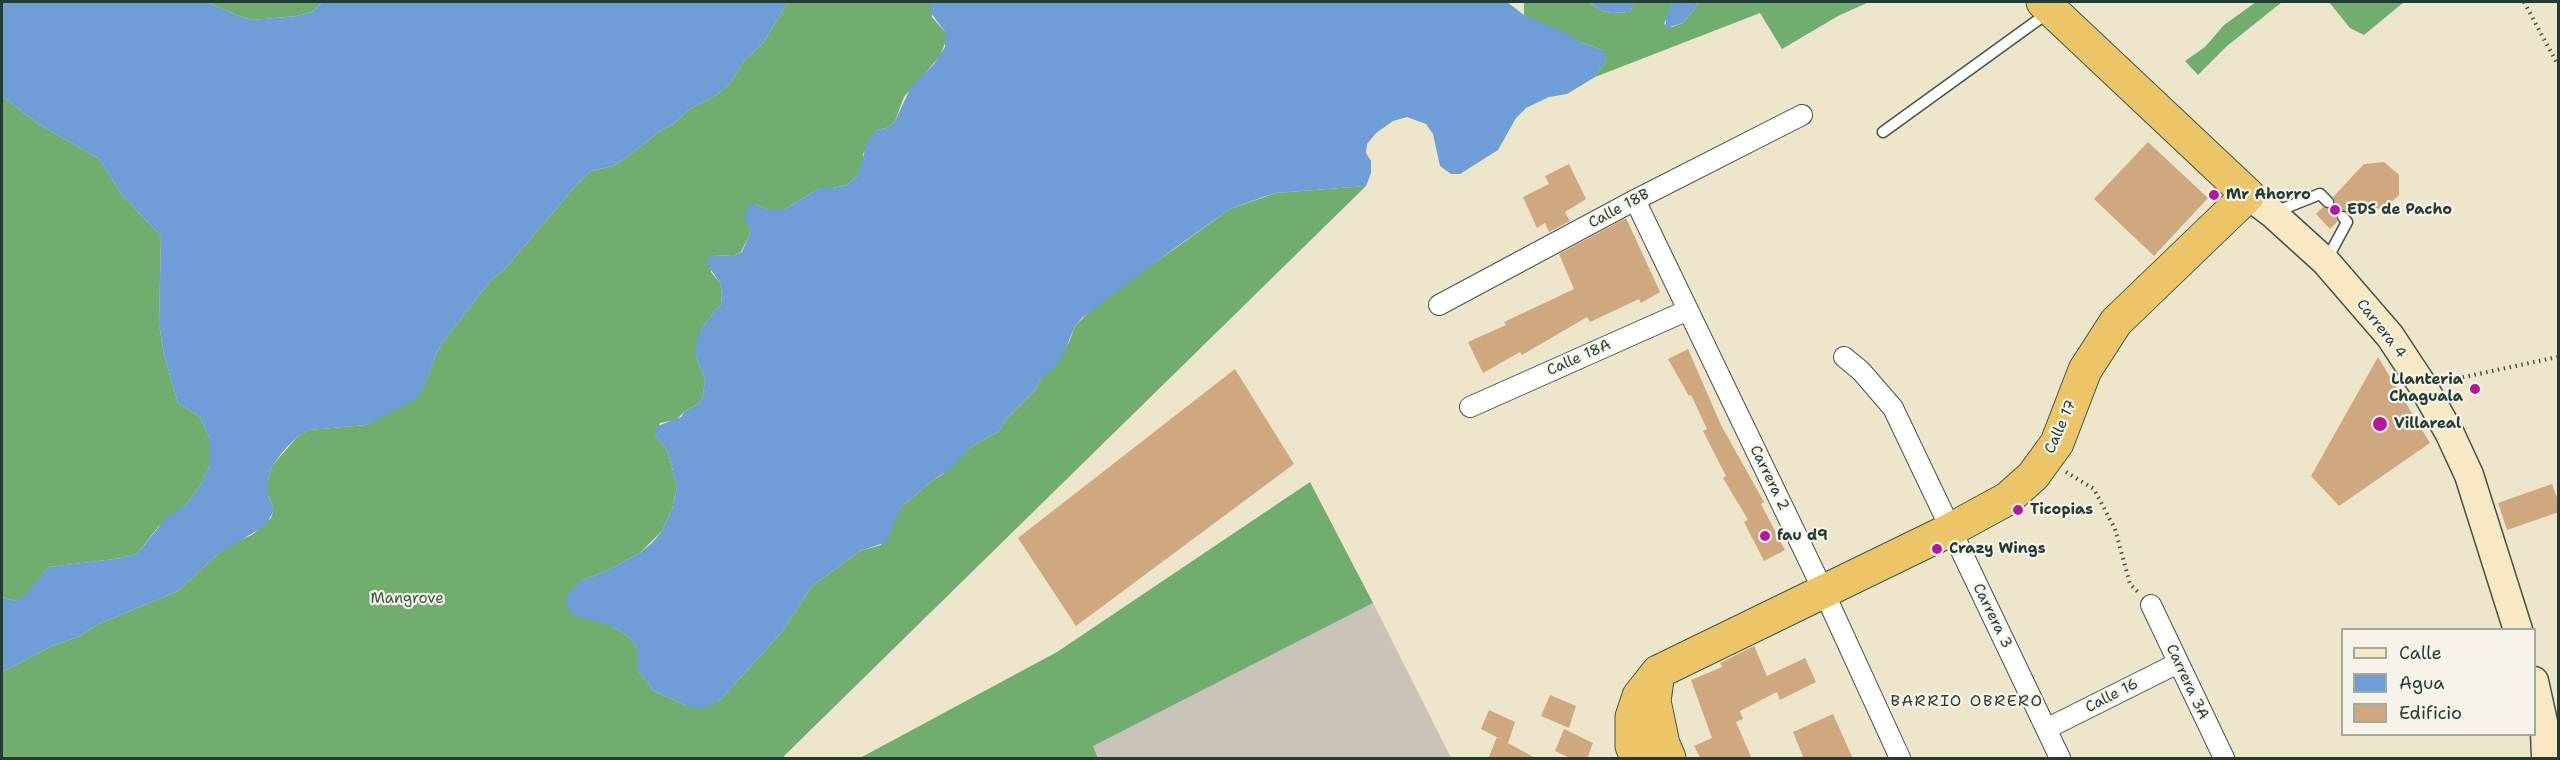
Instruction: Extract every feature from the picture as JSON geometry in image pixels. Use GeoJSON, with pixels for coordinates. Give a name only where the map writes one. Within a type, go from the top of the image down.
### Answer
{"type":"FeatureCollection","features":[{"type":"Feature","properties":{"kind":"highway"},"geometry":{"type":"LineString","coordinates":[[2047,6],[2260,204]]}},
{"type":"Feature","properties":{"kind":"highway","name":"Calle 17"},"geometry":{"type":"LineString","coordinates":[[1658,672],[1950,530],[2007,499],[2033,476],[2057,443],[2085,370],[2116,322],[2260,204]]}},
{"type":"Feature","properties":{"kind":"highway"},"geometry":{"type":"LineString","coordinates":[[1637,759],[1632,746],[1632,717],[1639,696],[1658,672]]}},
{"type":"Feature","properties":{"kind":"highway"},"geometry":{"type":"LineString","coordinates":[[1658,672],[1654,701],[1663,744],[1669,759]]}},
{"type":"Feature","properties":{"kind":"street","name":"Calle 18B"},"geometry":{"type":"LineString","coordinates":[[1439,304],[1802,115]]}},
{"type":"Feature","properties":{"kind":"street","name":"Carrera 2"},"geometry":{"type":"LineString","coordinates":[[1635,200],[1823,590],[1900,759]]}},
{"type":"Feature","properties":{"kind":"street","name":"Carrera 4"},"geometry":{"type":"LineString","coordinates":[[2260,204],[2326,261],[2390,336],[2423,386],[2451,434],[2469,475],[2517,628]]}},
{"type":"Feature","properties":{"kind":"street","name":"Calle 18A"},"geometry":{"type":"LineString","coordinates":[[1470,407],[1688,310]]}},
{"type":"Feature","properties":{"kind":"street","name":"Carrera 3"},"geometry":{"type":"LineString","coordinates":[[1844,357],[1861,371],[1893,408],[2060,759]]}},
{"type":"Feature","properties":{"kind":"street","name":"Carrera 3A"},"geometry":{"type":"LineString","coordinates":[[2151,605],[2224,759]]}},
{"type":"Feature","properties":{"kind":"street","name":"Calle 16"},"geometry":{"type":"LineString","coordinates":[[2046,729],[2178,663]]}},
{"type":"Feature","properties":{"kind":"street"},"geometry":{"type":"LineString","coordinates":[[2536,686],[2545,730],[2546,759]]}},
{"type":"Feature","properties":{"kind":"lane"},"geometry":{"type":"LineString","coordinates":[[1883,132],[2047,6]]}},
{"type":"Feature","properties":{"kind":"lane"},"geometry":{"type":"LineString","coordinates":[[2260,204],[2320,194],[2328,202]]}},
{"type":"Feature","properties":{"kind":"lane"},"geometry":{"type":"LineString","coordinates":[[2326,261],[2347,222],[2343,217]]}},
{"type":"Feature","properties":{"kind":"path"},"geometry":{"type":"LineString","coordinates":[[2524,2],[2559,65]]}},
{"type":"Feature","properties":{"kind":"path"},"geometry":{"type":"LineString","coordinates":[[2423,386],[2559,357]]}},
{"type":"Feature","properties":{"kind":"path"},"geometry":{"type":"LineString","coordinates":[[2046,459],[2094,489],[2115,529],[2130,584],[2151,605]]}},
{"type":"Feature","properties":{"kind":"shaded area"},"geometry":{"type":"Polygon","coordinates":[[[1373,603],[1451,758],[1099,758],[1092,746],[1373,603]]]}},
{"type":"Feature","properties":{"kind":"green space"},"geometry":{"type":"Polygon","coordinates":[[[207,2],[322,2],[312,12],[297,16],[253,20],[207,2]]]}},
{"type":"Feature","properties":{"kind":"green space","name":"Mangrove"},"geometry":{"type":"Polygon","coordinates":[[[788,2],[933,2],[932,17],[945,32],[947,38],[940,56],[904,97],[895,121],[887,128],[877,130],[863,154],[863,163],[858,175],[847,185],[820,188],[783,210],[769,210],[755,204],[749,236],[741,252],[733,256],[713,255],[711,272],[720,283],[722,294],[721,304],[701,329],[696,357],[705,379],[703,396],[698,404],[676,420],[660,423],[655,435],[668,452],[677,487],[672,509],[662,531],[640,553],[581,581],[612,626],[630,638],[638,649],[638,671],[654,691],[687,706],[719,701],[781,633],[812,586],[860,551],[881,545],[901,507],[942,475],[971,447],[999,431],[1007,418],[1037,388],[1046,372],[1054,368],[1075,326],[1095,306],[1230,209],[1276,193],[1366,186],[784,756],[785,758],[2,758],[2,672],[52,646],[78,637],[99,624],[178,591],[218,554],[235,542],[252,535],[271,518],[273,512],[268,495],[268,480],[272,466],[298,436],[309,430],[366,425],[421,393],[437,352],[450,333],[492,279],[504,270],[579,182],[591,171],[613,166],[626,158],[660,131],[675,123],[688,110],[717,95],[731,82],[744,61],[764,42],[788,2]]]}},
{"type":"Feature","properties":{"kind":"green space"},"geometry":{"type":"Polygon","coordinates":[[[1524,2],[1588,2],[1602,11],[1612,13],[1629,12],[1636,2],[1673,2],[1664,24],[1672,27],[1683,23],[1700,2],[1869,2],[1838,16],[1782,49],[1760,13],[1595,77],[1606,61],[1603,50],[1580,42],[1524,15],[1524,2]]]}},
{"type":"Feature","properties":{"kind":"green space"},"geometry":{"type":"Polygon","coordinates":[[[2256,2],[2282,2],[2227,46],[2198,75],[2185,61],[2205,47],[2224,25],[2256,2]]]}},
{"type":"Feature","properties":{"kind":"green space"},"geometry":{"type":"Polygon","coordinates":[[[2329,2],[2404,2],[2364,35],[2350,28],[2329,2]]]}},
{"type":"Feature","properties":{"kind":"green space"},"geometry":{"type":"Polygon","coordinates":[[[2,96],[37,123],[99,159],[122,195],[161,236],[159,324],[164,355],[178,403],[200,417],[209,438],[209,467],[199,487],[186,505],[158,527],[137,554],[49,567],[26,595],[15,601],[2,597],[2,96]]]}},
{"type":"Feature","properties":{"kind":"green space"},"geometry":{"type":"Polygon","coordinates":[[[1310,482],[1373,603],[1093,746],[1098,758],[860,758],[1057,652],[1310,482]]]}},
{"type":"Feature","properties":{"kind":"water"},"geometry":{"type":"Polygon","coordinates":[[[2,2],[207,2],[253,20],[297,16],[312,12],[322,2],[788,2],[764,42],[744,61],[731,82],[717,95],[688,110],[675,123],[660,131],[626,158],[613,166],[591,171],[579,182],[504,270],[492,279],[450,333],[437,352],[421,394],[411,402],[366,425],[309,430],[298,436],[272,466],[268,480],[268,495],[273,512],[266,525],[218,554],[178,591],[99,624],[78,637],[52,646],[2,672],[2,597],[15,601],[25,595],[49,567],[137,554],[166,518],[186,505],[199,487],[209,467],[209,438],[200,417],[178,403],[164,355],[159,324],[161,236],[122,195],[99,159],[37,123],[2,96],[2,2]]]}},
{"type":"Feature","properties":{"kind":"water"},"geometry":{"type":"Polygon","coordinates":[[[933,2],[1507,2],[1524,15],[1564,32],[1580,42],[1603,50],[1606,61],[1595,77],[1567,94],[1549,97],[1526,108],[1516,118],[1498,150],[1460,174],[1451,174],[1440,166],[1433,134],[1426,124],[1407,117],[1393,121],[1376,133],[1367,144],[1366,153],[1371,161],[1371,173],[1366,186],[1276,193],[1230,209],[1082,318],[1075,326],[1062,357],[1054,368],[1040,379],[1037,388],[1007,418],[999,431],[971,447],[949,470],[933,480],[901,507],[887,542],[860,551],[812,586],[781,633],[719,701],[702,709],[687,706],[654,691],[638,671],[638,649],[630,638],[612,626],[573,615],[567,606],[566,599],[569,592],[581,581],[640,553],[652,543],[662,531],[672,509],[677,487],[668,452],[655,435],[655,427],[681,417],[684,412],[698,404],[703,396],[705,379],[696,357],[695,345],[701,329],[721,304],[722,294],[720,283],[707,264],[708,258],[713,255],[733,256],[742,252],[749,236],[750,227],[744,220],[748,206],[755,204],[769,210],[783,210],[820,188],[847,185],[858,175],[867,143],[877,130],[887,128],[895,121],[911,87],[934,64],[945,47],[945,32],[929,10],[933,2]]]}},
{"type":"Feature","properties":{"kind":"water"},"geometry":{"type":"Polygon","coordinates":[[[1588,2],[1636,2],[1629,12],[1612,13],[1602,11],[1588,2]]]}},
{"type":"Feature","properties":{"kind":"water"},"geometry":{"type":"Polygon","coordinates":[[[1673,2],[1700,2],[1683,23],[1666,28],[1666,16],[1673,2]]]}},
{"type":"Feature","properties":{"kind":"building"},"geometry":{"type":"Polygon","coordinates":[[[2148,142],[2208,198],[2154,256],[2094,199],[2148,142]]]}},
{"type":"Feature","properties":{"kind":"building"},"geometry":{"type":"Polygon","coordinates":[[[2384,162],[2399,175],[2399,195],[2385,208],[2370,209],[2360,200],[2348,212],[2342,210],[2338,212],[2337,222],[2330,229],[2316,214],[2323,207],[2329,209],[2334,207],[2333,197],[2364,164],[2384,162]]]}},
{"type":"Feature","properties":{"kind":"building"},"geometry":{"type":"Polygon","coordinates":[[[1569,164],[1586,199],[1565,212],[1570,221],[1549,232],[1545,223],[1537,228],[1523,197],[1549,184],[1545,176],[1569,164]]]}},
{"type":"Feature","properties":{"kind":"building"},"geometry":{"type":"Polygon","coordinates":[[[1626,218],[1660,292],[1641,303],[1639,299],[1590,322],[1587,317],[1522,355],[1520,352],[1483,373],[1468,342],[1574,289],[1559,254],[1626,218]]]}},
{"type":"Feature","properties":{"kind":"building"},"geometry":{"type":"Polygon","coordinates":[[[1688,349],[1721,425],[1764,502],[1761,504],[1785,550],[1764,561],[1744,522],[1748,520],[1723,478],[1726,476],[1703,431],[1707,429],[1691,395],[1689,396],[1668,359],[1688,349]]]}},
{"type":"Feature","properties":{"kind":"building"},"geometry":{"type":"Polygon","coordinates":[[[2378,357],[2430,443],[2339,506],[2311,476],[2378,357]]]}},
{"type":"Feature","properties":{"kind":"building"},"geometry":{"type":"Polygon","coordinates":[[[1235,369],[1294,464],[1076,626],[1018,538],[1235,369]]]}},
{"type":"Feature","properties":{"kind":"building"},"geometry":{"type":"Polygon","coordinates":[[[2552,484],[2559,503],[2559,512],[2507,530],[2498,503],[2552,484]]]}},
{"type":"Feature","properties":{"kind":"building"},"geometry":{"type":"Polygon","coordinates":[[[1754,646],[1767,676],[1805,658],[1816,682],[1780,700],[1777,692],[1740,711],[1743,719],[1736,722],[1752,759],[1701,759],[1694,746],[1712,738],[1691,680],[1722,667],[1720,663],[1754,646]]]}},
{"type":"Feature","properties":{"kind":"building"},"geometry":{"type":"Polygon","coordinates":[[[1550,695],[1576,706],[1569,728],[1541,716],[1550,695]]]}},
{"type":"Feature","properties":{"kind":"building"},"geometry":{"type":"Polygon","coordinates":[[[1489,710],[1515,722],[1508,743],[1481,729],[1489,710]]]}},
{"type":"Feature","properties":{"kind":"building"},"geometry":{"type":"Polygon","coordinates":[[[1833,714],[1853,759],[1804,759],[1793,732],[1833,714]]]}},
{"type":"Feature","properties":{"kind":"building"},"geometry":{"type":"Polygon","coordinates":[[[1564,729],[1593,743],[1587,759],[1572,759],[1555,751],[1564,729]]]}},
{"type":"Feature","properties":{"kind":"building"},"geometry":{"type":"Polygon","coordinates":[[[1497,737],[1508,743],[1537,759],[1488,759],[1497,737]]]}},
{"type":"Feature","properties":{"kind":"place","name":"Mr Ahorro"},"geometry":{"type":"Point","coordinates":[2214,195]}},
{"type":"Feature","properties":{"kind":"place","name":"EDS de Pacho"},"geometry":{"type":"Point","coordinates":[2335,210]}},
{"type":"Feature","properties":{"kind":"place","name":"Llanteria Chaguala"},"geometry":{"type":"Point","coordinates":[2475,389]}},
{"type":"Feature","properties":{"kind":"place","name":"Villareal"},"geometry":{"type":"Point","coordinates":[2380,424]}},
{"type":"Feature","properties":{"kind":"place","name":"Ticopias"},"geometry":{"type":"Point","coordinates":[2018,510]}},
{"type":"Feature","properties":{"kind":"place","name":"fau d9"},"geometry":{"type":"Point","coordinates":[1765,536]}},
{"type":"Feature","properties":{"kind":"place","name":"Crazy Wings"},"geometry":{"type":"Point","coordinates":[1937,549]}},
{"type":"Feature","properties":{"kind":"district","name":"BARRIO OBRERO"},"geometry":{"type":"Point","coordinates":[1967,702]}}]}
